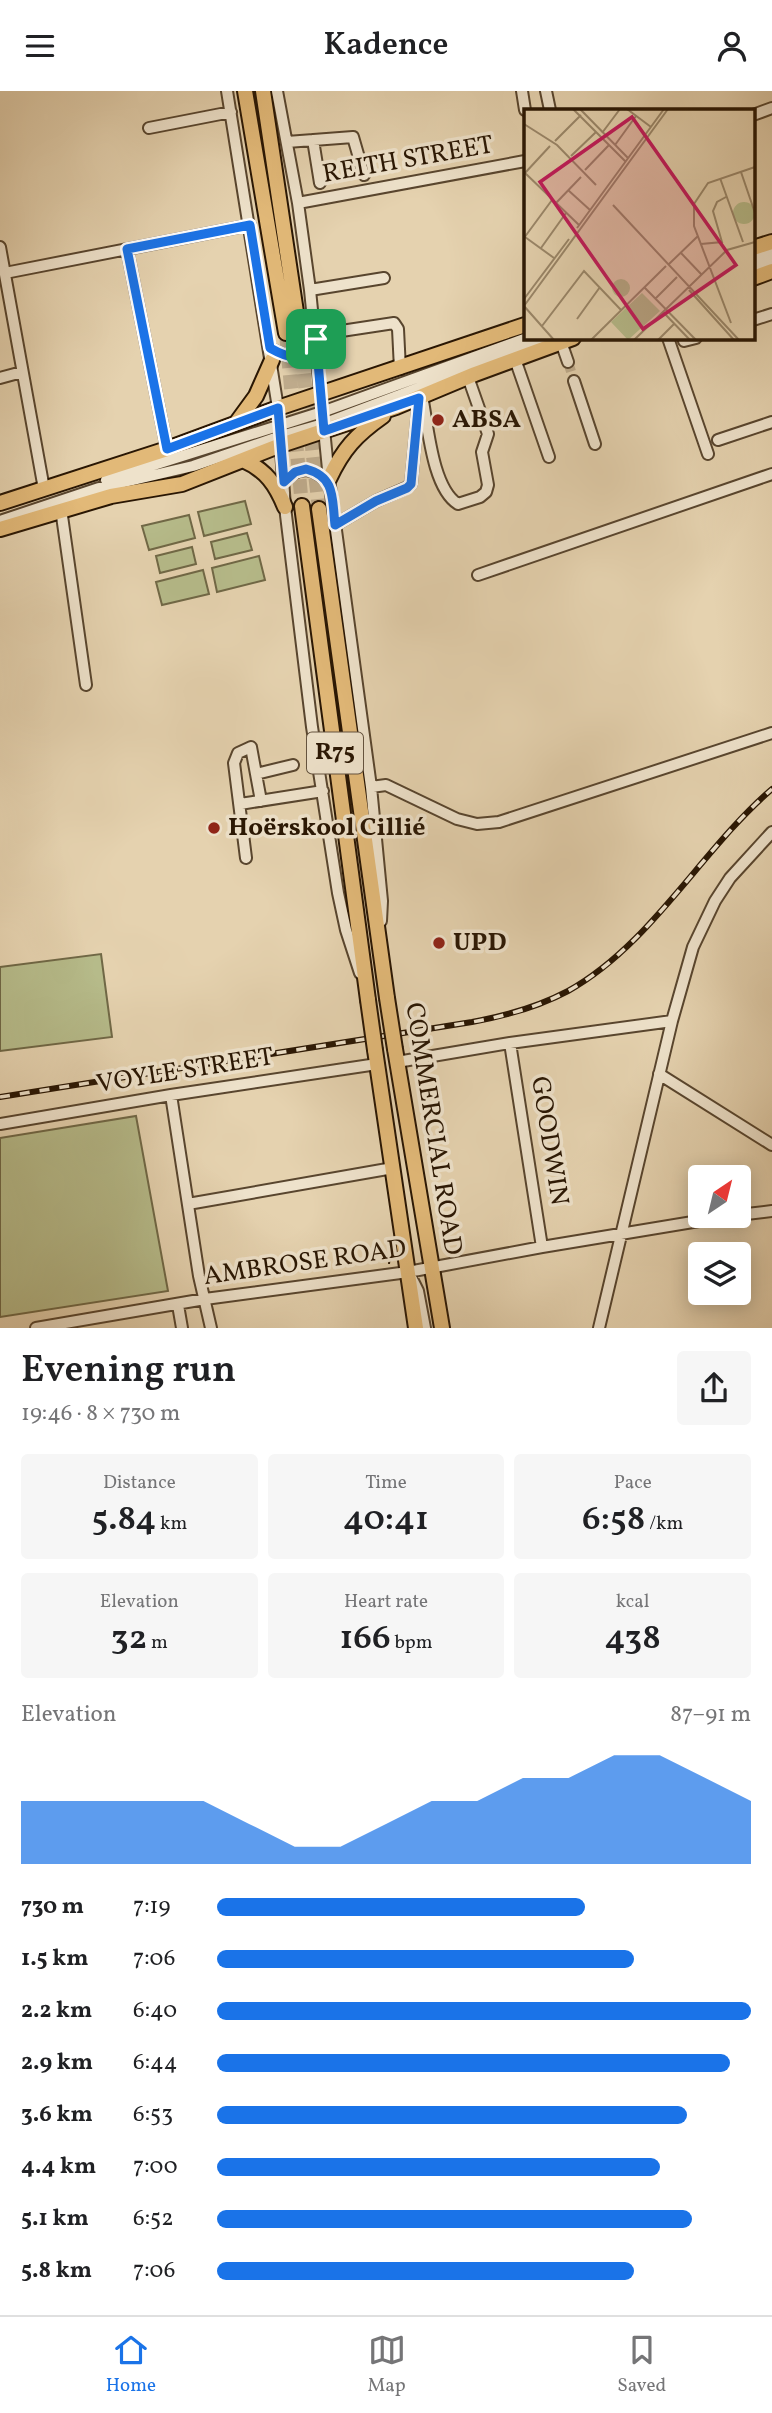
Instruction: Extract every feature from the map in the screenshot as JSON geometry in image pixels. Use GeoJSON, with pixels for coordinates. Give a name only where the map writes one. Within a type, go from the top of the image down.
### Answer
{"type":"FeatureCollection","features":[{"type":"Feature","properties":{"kind":"main road"},"geometry":{"type":"LineString","coordinates":[[245,91],[293,332],[263,91]]}},
{"type":"Feature","properties":{"kind":"main road"},"geometry":{"type":"LineString","coordinates":[[754,248],[772,242]]}},
{"type":"Feature","properties":{"kind":"main road"},"geometry":{"type":"LineString","coordinates":[[754,278],[772,271]]}},
{"type":"Feature","properties":{"kind":"main road"},"geometry":{"type":"LineString","coordinates":[[0,503],[167,449],[278,408],[524,325]]}},
{"type":"Feature","properties":{"kind":"main road"},"geometry":{"type":"LineString","coordinates":[[0,529],[111,496],[182,484],[243,460],[280,435],[324,428],[396,407],[562,339]]}},
{"type":"Feature","properties":{"kind":"main road"},"geometry":{"type":"LineString","coordinates":[[236,423],[256,397],[271,354]]}},
{"type":"Feature","properties":{"kind":"main road"},"geometry":{"type":"LineString","coordinates":[[330,482],[339,458],[357,436],[396,407]]}},
{"type":"Feature","properties":{"kind":"main road"},"geometry":{"type":"LineString","coordinates":[[243,460],[268,476],[279,490],[285,507]]}},
{"type":"Feature","properties":{"kind":"main road","name":"COMMERCIAL ROAD"},"geometry":{"type":"LineString","coordinates":[[302,506],[376,1057],[416,1328]]}},
{"type":"Feature","properties":{"kind":"main road","name":"COMMERCIAL ROAD"},"geometry":{"type":"LineString","coordinates":[[319,509],[387,998],[442,1328]]}},
{"type":"Feature","properties":{"kind":"street","name":"COMMERCIAL ROAD"},"geometry":{"type":"LineString","coordinates":[[227,91],[271,354],[285,507],[311,715],[346,929],[368,997]]}},
{"type":"Feature","properties":{"kind":"street","name":"COMMERCIAL ROAD"},"geometry":{"type":"LineString","coordinates":[[277,91],[298,203],[310,290],[321,412],[371,787],[382,901],[380,936]]}},
{"type":"Feature","properties":{"kind":"street"},"geometry":{"type":"LineString","coordinates":[[522,91],[525,109]]}},
{"type":"Feature","properties":{"kind":"street"},"geometry":{"type":"LineString","coordinates":[[547,91],[550,109]]}},
{"type":"Feature","properties":{"kind":"street"},"geometry":{"type":"LineString","coordinates":[[754,115],[772,108]]}},
{"type":"Feature","properties":{"kind":"street"},"geometry":{"type":"LineString","coordinates":[[149,128],[231,112]]}},
{"type":"Feature","properties":{"kind":"street"},"geometry":{"type":"LineString","coordinates":[[287,142],[353,137],[364,175]]}},
{"type":"Feature","properties":{"kind":"street"},"geometry":{"type":"LineString","coordinates":[[313,140],[320,183]]}},
{"type":"Feature","properties":{"kind":"street","name":"REITH STREET"},"geometry":{"type":"LineString","coordinates":[[298,203],[524,161]]}},
{"type":"Feature","properties":{"kind":"street"},"geometry":{"type":"LineString","coordinates":[[5,273],[250,225]]}},
{"type":"Feature","properties":{"kind":"street"},"geometry":{"type":"LineString","coordinates":[[0,247],[44,489]]}},
{"type":"Feature","properties":{"kind":"street"},"geometry":{"type":"LineString","coordinates":[[127,249],[167,449]]}},
{"type":"Feature","properties":{"kind":"street"},"geometry":{"type":"LineString","coordinates":[[754,259],[772,252]]}},
{"type":"Feature","properties":{"kind":"street"},"geometry":{"type":"LineString","coordinates":[[754,268],[772,261]]}},
{"type":"Feature","properties":{"kind":"street"},"geometry":{"type":"LineString","coordinates":[[310,290],[384,278]]}},
{"type":"Feature","properties":{"kind":"street"},"geometry":{"type":"LineString","coordinates":[[754,320],[772,314]]}},
{"type":"Feature","properties":{"kind":"street"},"geometry":{"type":"LineString","coordinates":[[271,354],[299,357],[308,351],[315,337],[394,323],[398,329],[400,369]]}},
{"type":"Feature","properties":{"kind":"street"},"geometry":{"type":"LineString","coordinates":[[0,521],[99,488],[193,466],[280,435],[321,412],[524,339]]}},
{"type":"Feature","properties":{"kind":"street"},"geometry":{"type":"LineString","coordinates":[[324,428],[562,339],[568,362]]}},
{"type":"Feature","properties":{"kind":"street"},"geometry":{"type":"LineString","coordinates":[[668,339],[708,454]]}},
{"type":"Feature","properties":{"kind":"street"},"geometry":{"type":"LineString","coordinates":[[515,359],[549,457]]}},
{"type":"Feature","properties":{"kind":"street"},"geometry":{"type":"LineString","coordinates":[[0,378],[22,372]]}},
{"type":"Feature","properties":{"kind":"street"},"geometry":{"type":"LineString","coordinates":[[421,397],[435,464],[448,495],[458,504],[480,497],[486,492],[488,485],[482,451],[488,434],[468,377]]}},
{"type":"Feature","properties":{"kind":"street"},"geometry":{"type":"LineString","coordinates":[[574,381],[595,443]]}},
{"type":"Feature","properties":{"kind":"street"},"geometry":{"type":"LineString","coordinates":[[335,525],[411,484],[421,397]]}},
{"type":"Feature","properties":{"kind":"street"},"geometry":{"type":"LineString","coordinates":[[718,440],[772,422]]}},
{"type":"Feature","properties":{"kind":"street"},"geometry":{"type":"LineString","coordinates":[[0,514],[280,435]]}},
{"type":"Feature","properties":{"kind":"street"},"geometry":{"type":"LineString","coordinates":[[284,482],[295,472],[306,469],[330,482]]}},
{"type":"Feature","properties":{"kind":"street"},"geometry":{"type":"LineString","coordinates":[[478,575],[772,474]]}},
{"type":"Feature","properties":{"kind":"street"},"geometry":{"type":"LineString","coordinates":[[61,509],[86,685]]}},
{"type":"Feature","properties":{"kind":"street"},"geometry":{"type":"LineString","coordinates":[[371,787],[386,785],[457,819],[477,824],[499,821],[772,733]]}},
{"type":"Feature","properties":{"kind":"street"},"geometry":{"type":"LineString","coordinates":[[246,858],[234,763],[242,750],[251,747],[261,801]]}},
{"type":"Feature","properties":{"kind":"street"},"geometry":{"type":"LineString","coordinates":[[256,774],[293,765]]}},
{"type":"Feature","properties":{"kind":"street"},"geometry":{"type":"LineString","coordinates":[[240,804],[323,791]]}},
{"type":"Feature","properties":{"kind":"street"},"geometry":{"type":"LineString","coordinates":[[599,1328],[672,1021],[693,947],[703,923],[730,878],[772,832]]}},
{"type":"Feature","properties":{"kind":"street"},"geometry":{"type":"LineString","coordinates":[[396,1055],[672,1021]]}},
{"type":"Feature","properties":{"kind":"street","name":"GOODWIN"},"geometry":{"type":"LineString","coordinates":[[510,1043],[542,1247]]}},
{"type":"Feature","properties":{"kind":"street","name":"VOYLE STREET"},"geometry":{"type":"LineString","coordinates":[[0,1125],[376,1057]]}},
{"type":"Feature","properties":{"kind":"street"},"geometry":{"type":"LineString","coordinates":[[659,1074],[772,1145]]}},
{"type":"Feature","properties":{"kind":"street"},"geometry":{"type":"LineString","coordinates":[[171,1095],[199,1276],[211,1328]]}},
{"type":"Feature","properties":{"kind":"street"},"geometry":{"type":"LineString","coordinates":[[188,1204],[393,1168]]}},
{"type":"Feature","properties":{"kind":"street"},"geometry":{"type":"LineString","coordinates":[[751,1213],[772,1211]]}},
{"type":"Feature","properties":{"kind":"street","name":"AMBROSE ROAD"},"geometry":{"type":"LineString","coordinates":[[36,1328],[205,1299],[408,1272],[688,1223]]}},
{"type":"Feature","properties":{"kind":"street"},"geometry":{"type":"LineString","coordinates":[[430,1267],[429,1282],[436,1328]]}},
{"type":"Feature","properties":{"kind":"street"},"geometry":{"type":"LineString","coordinates":[[408,1272],[418,1291],[425,1328]]}},
{"type":"Feature","properties":{"kind":"street"},"geometry":{"type":"LineString","coordinates":[[178,1305],[182,1328]]}},
{"type":"Feature","properties":{"kind":"green space"},"geometry":{"type":"Polygon","coordinates":[[[245,501],[251,524],[204,536],[198,512],[245,501]]]}},
{"type":"Feature","properties":{"kind":"green space"},"geometry":{"type":"Polygon","coordinates":[[[189,515],[195,538],[149,550],[142,526],[189,515]]]}},
{"type":"Feature","properties":{"kind":"green space"},"geometry":{"type":"Polygon","coordinates":[[[247,533],[252,550],[215,559],[211,542],[247,533]]]}},
{"type":"Feature","properties":{"kind":"green space"},"geometry":{"type":"Polygon","coordinates":[[[192,547],[196,564],[160,573],[156,556],[192,547]]]}},
{"type":"Feature","properties":{"kind":"green space"},"geometry":{"type":"Polygon","coordinates":[[[259,556],[265,580],[217,592],[212,568],[259,556]]]}},
{"type":"Feature","properties":{"kind":"green space"},"geometry":{"type":"Polygon","coordinates":[[[203,570],[209,594],[162,605],[156,582],[203,570]]]}},
{"type":"Feature","properties":{"kind":"green space"},"geometry":{"type":"Polygon","coordinates":[[[101,954],[112,1037],[0,1051],[0,967],[101,954]]]}},
{"type":"Feature","properties":{"kind":"green space"},"geometry":{"type":"Polygon","coordinates":[[[136,1116],[168,1291],[0,1317],[0,1138],[136,1116]]]}},
{"type":"Feature","properties":{"kind":"tunnel"},"geometry":{"type":"LineString","coordinates":[[299,332],[319,509]]}},
{"type":"Feature","properties":{"kind":"tunnel"},"geometry":{"type":"LineString","coordinates":[[286,333],[302,506]]}},
{"type":"Feature","properties":{"kind":"tunnel"},"geometry":{"type":"LineString","coordinates":[[568,362],[574,381]]}},
{"type":"Feature","properties":{"kind":"railway"},"geometry":{"type":"LineString","coordinates":[[0,1097],[472,1022],[545,1002],[598,972],[625,949],[746,813],[772,789]]}},
{"type":"Feature","properties":{"kind":"place","name":"ABSA"},"geometry":{"type":"Point","coordinates":[438,420]}},
{"type":"Feature","properties":{"kind":"place","name":"Hoërskool Cillié"},"geometry":{"type":"Point","coordinates":[214,828]}},
{"type":"Feature","properties":{"kind":"place","name":"UPD"},"geometry":{"type":"Point","coordinates":[439,943]}},
{"type":"Feature","properties":{"kind":"route"},"geometry":{"type":"LineString","coordinates":[[250,225],[270,348],[283,355],[299,357],[308,351],[316,339],[324,431],[419,398],[411,484],[335,525],[330,485],[324,478],[306,469],[295,472],[284,482],[278,408],[167,449],[127,249],[250,225]]}}]}
